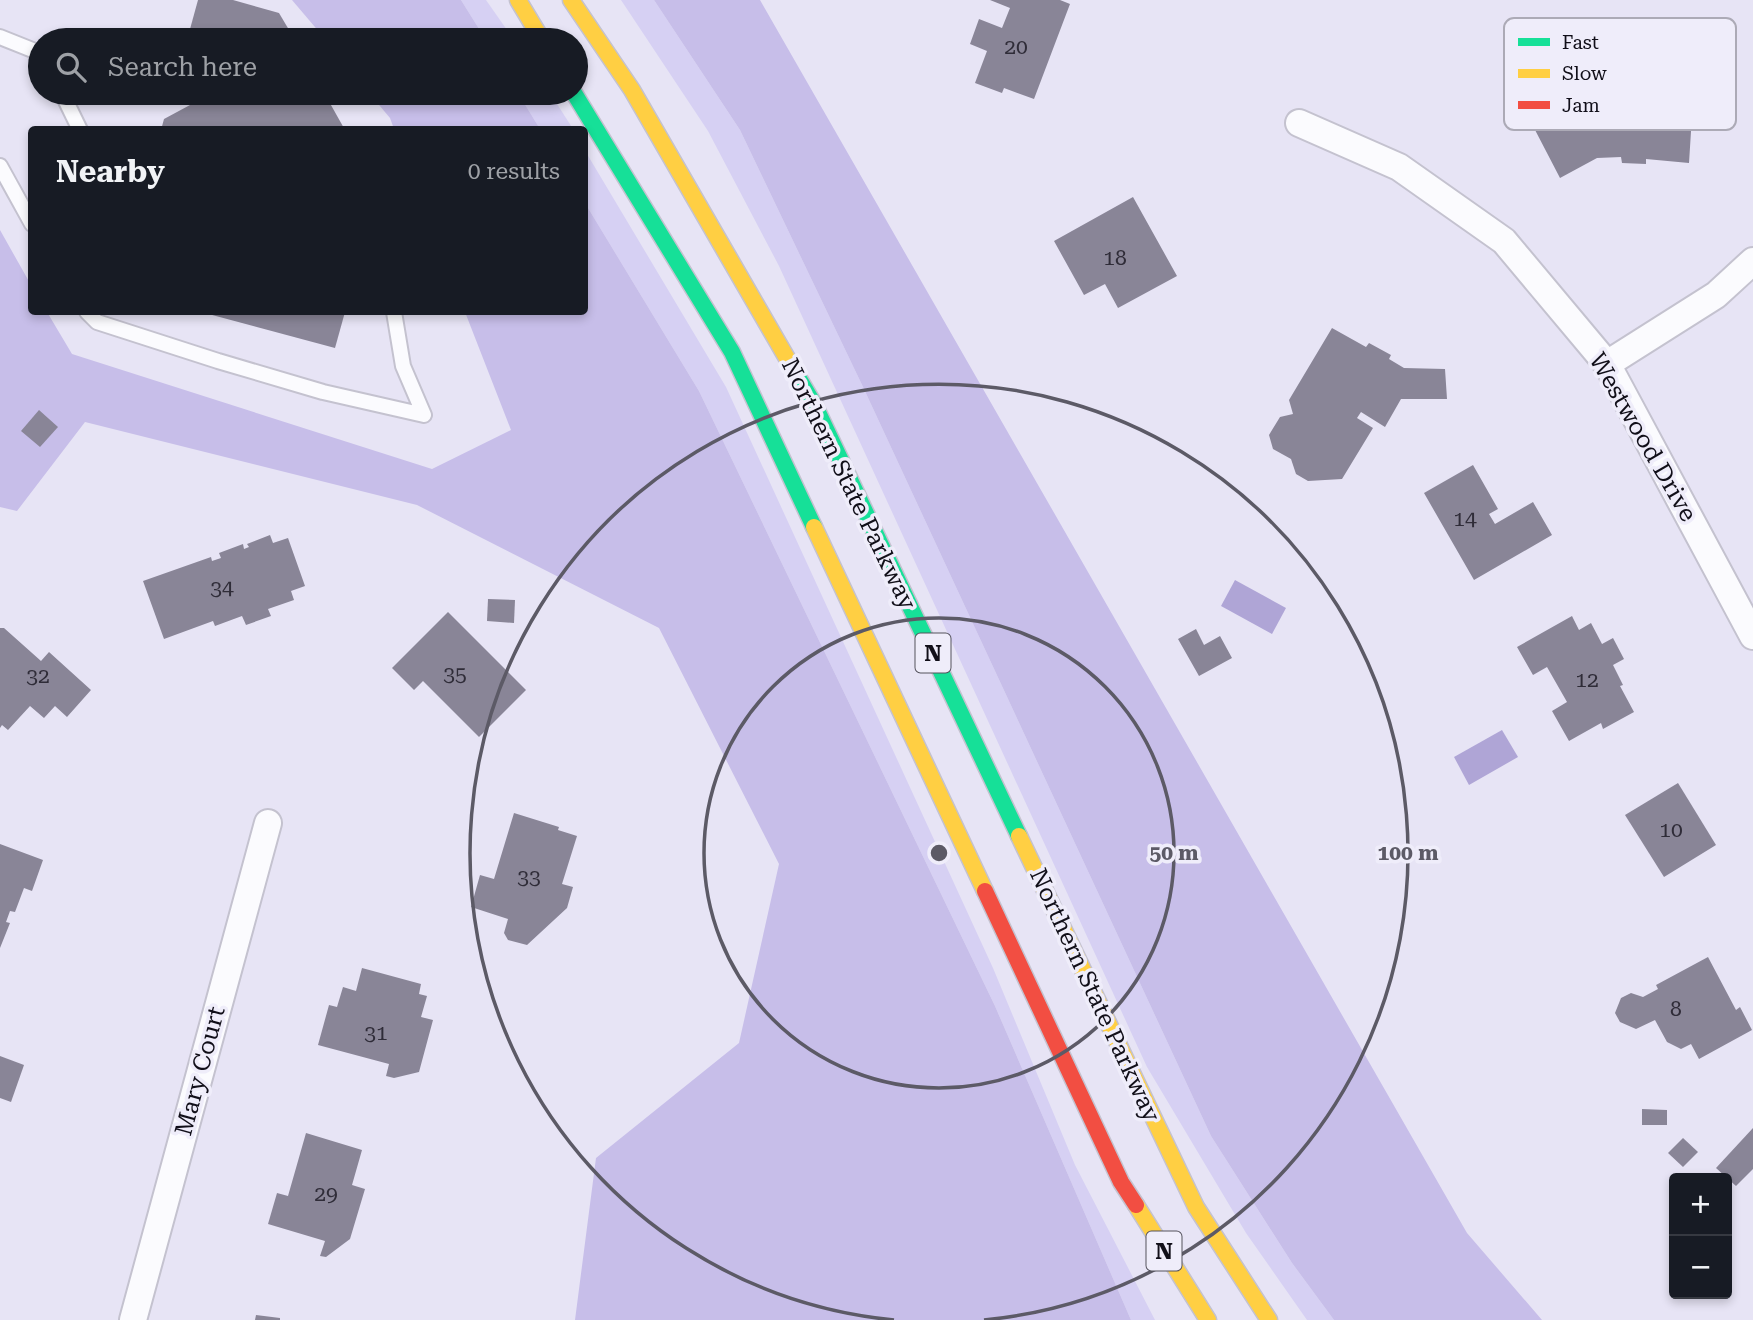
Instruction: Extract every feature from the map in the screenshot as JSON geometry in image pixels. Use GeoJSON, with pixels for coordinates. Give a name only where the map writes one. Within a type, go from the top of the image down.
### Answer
{"type":"FeatureCollection","features":[{"type":"Feature","properties":{"kind":"highway"},"geometry":{"type":"LineString","coordinates":[[517,0],[534,28]]}},
{"type":"Feature","properties":{"kind":"highway","name":"Northern State Parkway"},"geometry":{"type":"LineString","coordinates":[[571,0],[632,90],[815,406],[1196,1207],[1269,1320]]}},
{"type":"Feature","properties":{"kind":"highway","name":"Northern State Parkway"},"geometry":{"type":"LineString","coordinates":[[581,105],[732,352],[1121,1182],[1208,1320]]}},
{"type":"Feature","properties":{"kind":"highway"},"geometry":{"type":"LineString","coordinates":[[1121,1182],[1153,1262]]}},
{"type":"Feature","properties":{"kind":"street","name":"Westwood Drive"},"geometry":{"type":"LineString","coordinates":[[1299,123],[1399,167],[1504,241],[1607,365],[1753,636]]}},
{"type":"Feature","properties":{"kind":"street"},"geometry":{"type":"LineString","coordinates":[[1607,365],[1716,295],[1753,261]]}},
{"type":"Feature","properties":{"kind":"street","name":"Mary Court"},"geometry":{"type":"LineString","coordinates":[[133,1320],[268,823]]}},
{"type":"Feature","properties":{"kind":"lane"},"geometry":{"type":"LineString","coordinates":[[0,37],[28,48]]}},
{"type":"Feature","properties":{"kind":"lane"},"geometry":{"type":"LineString","coordinates":[[68,105],[78,126]]}},
{"type":"Feature","properties":{"kind":"lane"},"geometry":{"type":"LineString","coordinates":[[0,166],[28,217]]}},
{"type":"Feature","properties":{"kind":"lane"},"geometry":{"type":"LineString","coordinates":[[97,315],[218,362],[323,392],[424,415],[403,366],[394,315]]}},
{"type":"Feature","properties":{"kind":"shaded area"},"geometry":{"type":"Polygon","coordinates":[[[292,0],[461,0],[478,28],[316,28],[292,0]]]}},
{"type":"Feature","properties":{"kind":"shaded area"},"geometry":{"type":"Polygon","coordinates":[[[461,0],[486,0],[506,28],[478,28],[461,0]]]}},
{"type":"Feature","properties":{"kind":"shaded area"},"geometry":{"type":"Polygon","coordinates":[[[621,0],[654,0],[740,130],[863,387],[1211,1136],[1292,1263],[1334,1320],[1307,1320],[1246,1233],[1147,1067],[779,266],[708,131],[621,0]]]}},
{"type":"Feature","properties":{"kind":"shaded area"},"geometry":{"type":"Polygon","coordinates":[[[654,0],[760,0],[1467,1233],[1542,1320],[1334,1320],[1292,1263],[1211,1136],[863,387],[740,130],[654,0]]]}},
{"type":"Feature","properties":{"kind":"shaded area"},"geometry":{"type":"Polygon","coordinates":[[[379,105],[525,105],[538,126],[393,126],[379,105]]]}},
{"type":"Feature","properties":{"kind":"shaded area"},"geometry":{"type":"Polygon","coordinates":[[[525,105],[558,105],[571,126],[538,126],[525,105]]]}},
{"type":"Feature","properties":{"kind":"shaded area"},"geometry":{"type":"Polygon","coordinates":[[[588,156],[726,387],[993,968],[1075,1165],[1155,1320],[1131,1320],[995,1006],[699,391],[588,208],[588,156]]]}},
{"type":"Feature","properties":{"kind":"shaded area"},"geometry":{"type":"Polygon","coordinates":[[[588,208],[699,391],[995,1006],[1131,1320],[575,1320],[596,1158],[739,1043],[779,864],[659,628],[417,505],[85,422],[17,511],[0,507],[0,230],[28,280],[28,315],[49,315],[72,354],[432,469],[511,430],[466,315],[588,315],[588,208]]]}},
{"type":"Feature","properties":{"kind":"shaded area"},"geometry":{"type":"Polygon","coordinates":[[[1235,580],[1286,608],[1272,634],[1221,606],[1235,580]]]}},
{"type":"Feature","properties":{"kind":"shaded area"},"geometry":{"type":"Polygon","coordinates":[[[1502,730],[1518,757],[1469,785],[1454,757],[1502,730]]]}},
{"type":"Feature","properties":{"kind":"building"},"geometry":{"type":"Polygon","coordinates":[[[198,0],[233,0],[279,13],[288,28],[190,28],[198,0]]]}},
{"type":"Feature","properties":{"kind":"building"},"geometry":{"type":"Polygon","coordinates":[[[990,0],[1060,0],[1070,4],[1034,99],[1004,88],[1002,93],[975,83],[987,51],[970,44],[979,19],[1002,28],[1010,8],[990,0]]]}},
{"type":"Feature","properties":{"kind":"building"},"geometry":{"type":"Polygon","coordinates":[[[190,105],[331,105],[343,126],[162,126],[164,119],[190,105]]]}},
{"type":"Feature","properties":{"kind":"building"},"geometry":{"type":"Polygon","coordinates":[[[1535,130],[1691,130],[1689,163],[1646,159],[1646,164],[1622,163],[1621,157],[1597,158],[1560,178],[1535,130]]]}},
{"type":"Feature","properties":{"kind":"building"},"geometry":{"type":"Polygon","coordinates":[[[1133,197],[1177,276],[1118,308],[1105,284],[1084,295],[1054,241],[1133,197]]]}},
{"type":"Feature","properties":{"kind":"building"},"geometry":{"type":"Polygon","coordinates":[[[212,315],[344,315],[335,348],[212,315]]]}},
{"type":"Feature","properties":{"kind":"building"},"geometry":{"type":"Polygon","coordinates":[[[1332,328],[1366,347],[1369,343],[1391,355],[1389,359],[1404,368],[1445,369],[1447,399],[1401,399],[1385,427],[1361,412],[1357,418],[1373,428],[1342,479],[1308,481],[1296,474],[1291,459],[1273,449],[1269,435],[1280,417],[1293,414],[1289,400],[1332,328]]]}},
{"type":"Feature","properties":{"kind":"building"},"geometry":{"type":"Polygon","coordinates":[[[39,410],[58,427],[40,447],[21,431],[39,410]]]}},
{"type":"Feature","properties":{"kind":"building"},"geometry":{"type":"Polygon","coordinates":[[[1473,465],[1498,509],[1489,514],[1495,524],[1533,502],[1552,535],[1474,580],[1424,493],[1473,465]]]}},
{"type":"Feature","properties":{"kind":"building"},"geometry":{"type":"Polygon","coordinates":[[[270,535],[273,543],[288,538],[305,586],[291,591],[294,600],[268,609],[271,616],[246,625],[242,616],[215,626],[213,621],[164,639],[143,581],[211,557],[212,561],[221,558],[219,553],[243,544],[244,549],[249,547],[247,544],[270,535]]]}},
{"type":"Feature","properties":{"kind":"building"},"geometry":{"type":"Polygon","coordinates":[[[488,599],[515,600],[514,623],[487,621],[488,599]]]}},
{"type":"Feature","properties":{"kind":"building"},"geometry":{"type":"Polygon","coordinates":[[[448,612],[526,690],[479,737],[423,681],[414,690],[392,668],[448,612]]]}},
{"type":"Feature","properties":{"kind":"building"},"geometry":{"type":"Polygon","coordinates":[[[1572,616],[1579,630],[1591,623],[1602,644],[1613,638],[1624,659],[1613,665],[1623,685],[1620,686],[1634,712],[1603,729],[1601,723],[1569,741],[1552,711],[1567,702],[1547,667],[1533,675],[1517,647],[1572,616]]]}},
{"type":"Feature","properties":{"kind":"building"},"geometry":{"type":"Polygon","coordinates":[[[0,628],[4,628],[41,661],[49,652],[91,690],[67,717],[55,706],[44,718],[30,706],[8,730],[2,725],[0,728],[0,628]]]}},
{"type":"Feature","properties":{"kind":"building"},"geometry":{"type":"Polygon","coordinates":[[[1196,629],[1204,645],[1220,636],[1232,658],[1199,676],[1178,639],[1196,629]]]}},
{"type":"Feature","properties":{"kind":"building"},"geometry":{"type":"Polygon","coordinates":[[[1678,783],[1716,845],[1664,877],[1625,815],[1678,783]]]}},
{"type":"Feature","properties":{"kind":"building"},"geometry":{"type":"Polygon","coordinates":[[[514,813],[559,827],[558,830],[577,836],[562,884],[573,887],[567,908],[527,945],[508,940],[504,933],[508,919],[471,907],[480,875],[494,879],[514,813]]]}},
{"type":"Feature","properties":{"kind":"building"},"geometry":{"type":"Polygon","coordinates":[[[0,844],[43,860],[32,891],[24,888],[15,912],[10,911],[6,922],[10,923],[0,948],[0,844]]]}},
{"type":"Feature","properties":{"kind":"building"},"geometry":{"type":"Polygon","coordinates":[[[1708,957],[1736,1010],[1740,1007],[1752,1030],[1699,1059],[1691,1044],[1681,1049],[1667,1042],[1655,1020],[1636,1029],[1620,1022],[1615,1013],[1621,998],[1631,993],[1643,997],[1658,989],[1656,985],[1708,957]]]}},
{"type":"Feature","properties":{"kind":"building"},"geometry":{"type":"Polygon","coordinates":[[[362,968],[421,984],[419,994],[427,996],[421,1017],[433,1020],[419,1072],[394,1078],[386,1076],[389,1064],[318,1045],[329,1005],[337,1007],[343,987],[356,991],[362,968]]]}},
{"type":"Feature","properties":{"kind":"building"},"geometry":{"type":"Polygon","coordinates":[[[0,1056],[24,1065],[11,1102],[0,1098],[0,1056]]]}},
{"type":"Feature","properties":{"kind":"building"},"geometry":{"type":"Polygon","coordinates":[[[1642,1109],[1667,1110],[1667,1125],[1642,1125],[1642,1109]]]}},
{"type":"Feature","properties":{"kind":"building"},"geometry":{"type":"Polygon","coordinates":[[[1753,1128],[1753,1169],[1736,1186],[1732,1182],[1732,1173],[1722,1173],[1716,1168],[1753,1128]]]}},
{"type":"Feature","properties":{"kind":"building"},"geometry":{"type":"Polygon","coordinates":[[[306,1133],[362,1150],[352,1185],[365,1189],[350,1239],[326,1257],[320,1256],[325,1241],[268,1224],[277,1193],[288,1196],[306,1133]]]}},
{"type":"Feature","properties":{"kind":"building"},"geometry":{"type":"Polygon","coordinates":[[[1683,1138],[1698,1152],[1683,1167],[1668,1153],[1683,1138]]]}},
{"type":"Feature","properties":{"kind":"building"},"geometry":{"type":"Polygon","coordinates":[[[256,1315],[280,1318],[280,1320],[255,1320],[256,1315]]]}},
{"type":"Feature","properties":{"kind":"traffic: fast"},"geometry":{"type":"LineString","coordinates":[[581,105],[732,352],[814,527]]}},
{"type":"Feature","properties":{"kind":"traffic: fast"},"geometry":{"type":"LineString","coordinates":[[788,360],[815,406],[1019,836]]}},
{"type":"Feature","properties":{"kind":"traffic: slow"},"geometry":{"type":"LineString","coordinates":[[518,0],[535,28]]}},
{"type":"Feature","properties":{"kind":"traffic: slow"},"geometry":{"type":"LineString","coordinates":[[571,0],[632,90],[788,360]]}},
{"type":"Feature","properties":{"kind":"traffic: slow"},"geometry":{"type":"LineString","coordinates":[[814,527],[985,891]]}},
{"type":"Feature","properties":{"kind":"traffic: slow"},"geometry":{"type":"LineString","coordinates":[[1019,836],[1196,1207],[1269,1320]]}},
{"type":"Feature","properties":{"kind":"traffic: slow"},"geometry":{"type":"LineString","coordinates":[[1136,1205],[1208,1320]]}},
{"type":"Feature","properties":{"kind":"traffic: jam"},"geometry":{"type":"LineString","coordinates":[[985,891],[1121,1182],[1136,1205]]}}]}
